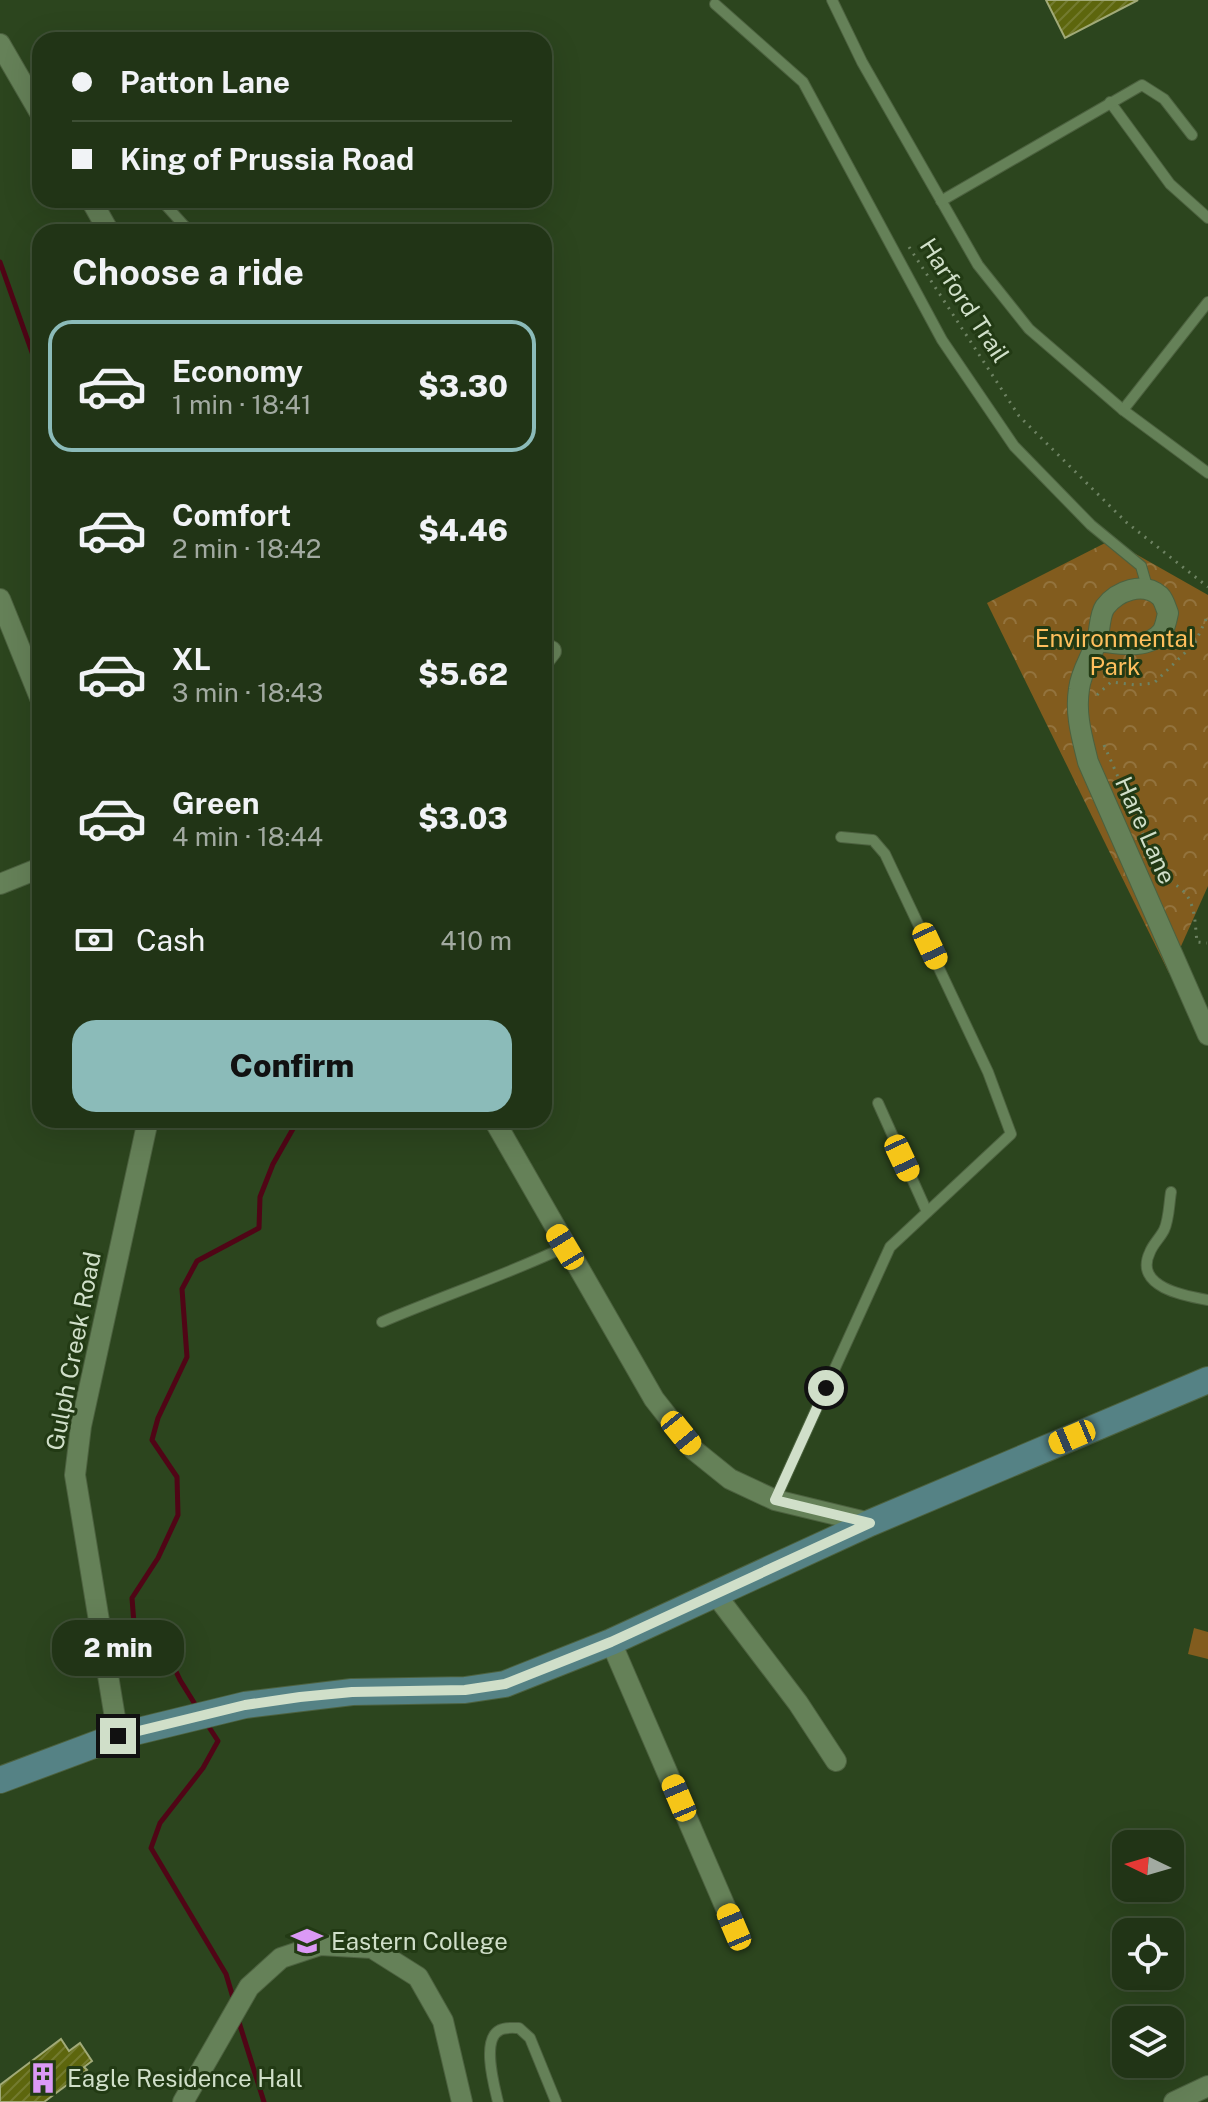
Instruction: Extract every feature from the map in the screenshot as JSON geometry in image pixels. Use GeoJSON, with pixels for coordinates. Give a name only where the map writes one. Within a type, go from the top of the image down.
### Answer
{"type":"FeatureCollection","features":[{"type":"Feature","properties":{"kind":"street"},"geometry":{"type":"LineString","coordinates":[[0,44],[32,99]]}},
{"type":"Feature","properties":{"kind":"street","name":"Hare Lane"},"geometry":{"type":"LineString","coordinates":[[1148,590],[1129,589],[1114,597],[1103,609],[1097,641],[1086,662],[1079,687],[1077,721],[1088,762],[1208,1035]]}},
{"type":"Feature","properties":{"kind":"street"},"geometry":{"type":"LineString","coordinates":[[1097,641],[1131,645],[1149,641],[1162,632],[1168,613],[1161,597],[1148,590]]}},
{"type":"Feature","properties":{"kind":"street"},"geometry":{"type":"LineString","coordinates":[[0,599],[32,678]]}},
{"type":"Feature","properties":{"kind":"street"},"geometry":{"type":"LineString","coordinates":[[0,884],[32,871]]}},
{"type":"Feature","properties":{"kind":"street","name":"Gulph Creek Road"},"geometry":{"type":"LineString","coordinates":[[118,1736],[75,1475],[81,1426],[146,1128]]}},
{"type":"Feature","properties":{"kind":"street"},"geometry":{"type":"LineString","coordinates":[[498,1128],[654,1399],[694,1450],[730,1479],[775,1500],[870,1523]]}},
{"type":"Feature","properties":{"kind":"street"},"geometry":{"type":"LineString","coordinates":[[0,1780],[118,1736],[212,1712],[300,1697],[352,1692],[465,1690],[505,1684],[611,1642],[870,1523],[1208,1380]]}},
{"type":"Feature","properties":{"kind":"street"},"geometry":{"type":"LineString","coordinates":[[716,1595],[805,1713],[836,1761]]}},
{"type":"Feature","properties":{"kind":"street"},"geometry":{"type":"LineString","coordinates":[[611,1642],[734,1927]]}},
{"type":"Feature","properties":{"kind":"street"},"geometry":{"type":"LineString","coordinates":[[183,2102],[249,1987],[281,1958],[320,1945],[372,1948],[418,1977],[443,2021],[462,2102]]}},
{"type":"Feature","properties":{"kind":"street"},"geometry":{"type":"LineString","coordinates":[[1174,2102],[1208,2086]]}},
{"type":"Feature","properties":{"kind":"lane"},"geometry":{"type":"LineString","coordinates":[[832,0],[862,62],[978,265],[1029,329],[1123,410],[1208,473]]}},
{"type":"Feature","properties":{"kind":"lane"},"geometry":{"type":"LineString","coordinates":[[715,4],[803,82],[942,340],[1014,446],[1091,525],[1141,566],[1148,590]]}},
{"type":"Feature","properties":{"kind":"lane"},"geometry":{"type":"LineString","coordinates":[[941,201],[1142,85],[1164,99],[1192,135]]}},
{"type":"Feature","properties":{"kind":"lane"},"geometry":{"type":"LineString","coordinates":[[1110,102],[1170,184],[1208,218]]}},
{"type":"Feature","properties":{"kind":"lane"},"geometry":{"type":"LineString","coordinates":[[168,208],[183,224]]}},
{"type":"Feature","properties":{"kind":"lane"},"geometry":{"type":"LineString","coordinates":[[1123,410],[1208,302]]}},
{"type":"Feature","properties":{"kind":"lane"},"geometry":{"type":"LineString","coordinates":[[775,1500],[890,1247],[1011,1134],[988,1072],[885,854],[873,840],[841,837]]}},
{"type":"Feature","properties":{"kind":"lane"},"geometry":{"type":"LineString","coordinates":[[878,1103],[927,1212]]}},
{"type":"Feature","properties":{"kind":"lane"},"geometry":{"type":"LineString","coordinates":[[1171,1192],[1166,1228],[1148,1254],[1148,1271],[1157,1285],[1208,1300]]}},
{"type":"Feature","properties":{"kind":"lane"},"geometry":{"type":"LineString","coordinates":[[382,1322],[565,1247]]}},
{"type":"Feature","properties":{"kind":"lane"},"geometry":{"type":"LineString","coordinates":[[498,2102],[488,2051],[492,2037],[501,2029],[519,2028],[530,2038],[556,2102]]}},
{"type":"Feature","properties":{"kind":"path","name":"Harford Trail"},"geometry":{"type":"LineString","coordinates":[[905,242],[1019,416],[1126,522],[1208,587]]}},
{"type":"Feature","properties":{"kind":"path"},"geometry":{"type":"LineString","coordinates":[[1097,705],[1097,693],[1111,682],[1136,685],[1154,683],[1195,643],[1208,615]]}},
{"type":"Feature","properties":{"kind":"path"},"geometry":{"type":"LineString","coordinates":[[1100,737],[1158,868],[1168,881],[1185,892],[1192,907],[1197,942],[1208,943]]}},
{"type":"Feature","properties":{"kind":"green space","name":"Environmental Park"},"geometry":{"type":"Polygon","coordinates":[[[1111,540],[1208,595],[1208,886],[1169,973],[987,603],[1111,540]]]}},
{"type":"Feature","properties":{"kind":"green space"},"geometry":{"type":"Polygon","coordinates":[[[1194,1628],[1208,1632],[1208,1659],[1188,1654],[1194,1628]]]}},
{"type":"Feature","properties":{"kind":"building"},"geometry":{"type":"Polygon","coordinates":[[[1046,0],[1138,0],[1065,38],[1046,0]]]}},
{"type":"Feature","properties":{"kind":"building","name":"Eagle Residence Hall"},"geometry":{"type":"Polygon","coordinates":[[[61,2039],[69,2051],[80,2043],[92,2061],[84,2067],[87,2070],[44,2102],[0,2102],[0,2085],[61,2039]]]}},
{"type":"Feature","properties":{"kind":"waterway"},"geometry":{"type":"LineString","coordinates":[[0,262],[32,352]]}},
{"type":"Feature","properties":{"kind":"waterway"},"geometry":{"type":"LineString","coordinates":[[198,1709],[165,1648],[134,1624],[132,1598],[158,1558],[178,1515],[177,1477],[152,1440],[158,1418],[187,1357],[182,1289],[197,1261],[259,1228],[260,1197],[273,1164],[293,1128]]}},
{"type":"Feature","properties":{"kind":"waterway"},"geometry":{"type":"LineString","coordinates":[[207,1724],[218,1741],[203,1768],[160,1823],[151,1848],[226,1974],[234,2001]]}},
{"type":"Feature","properties":{"kind":"waterway"},"geometry":{"type":"LineString","coordinates":[[238,2019],[264,2102]]}},
{"type":"Feature","properties":{"kind":"place","name":"Eastern College"},"geometry":{"type":"Point","coordinates":[307,1941]}},
{"type":"Feature","properties":{"kind":"place","name":"Eagle Residence Hall"},"geometry":{"type":"Point","coordinates":[43,2078]}},
{"type":"Feature","properties":{"kind":"route"},"geometry":{"type":"LineString","coordinates":[[118,1736],[212,1712],[300,1697],[352,1692],[465,1690],[505,1684],[611,1642],[870,1523],[775,1500],[826,1388]]}}]}
